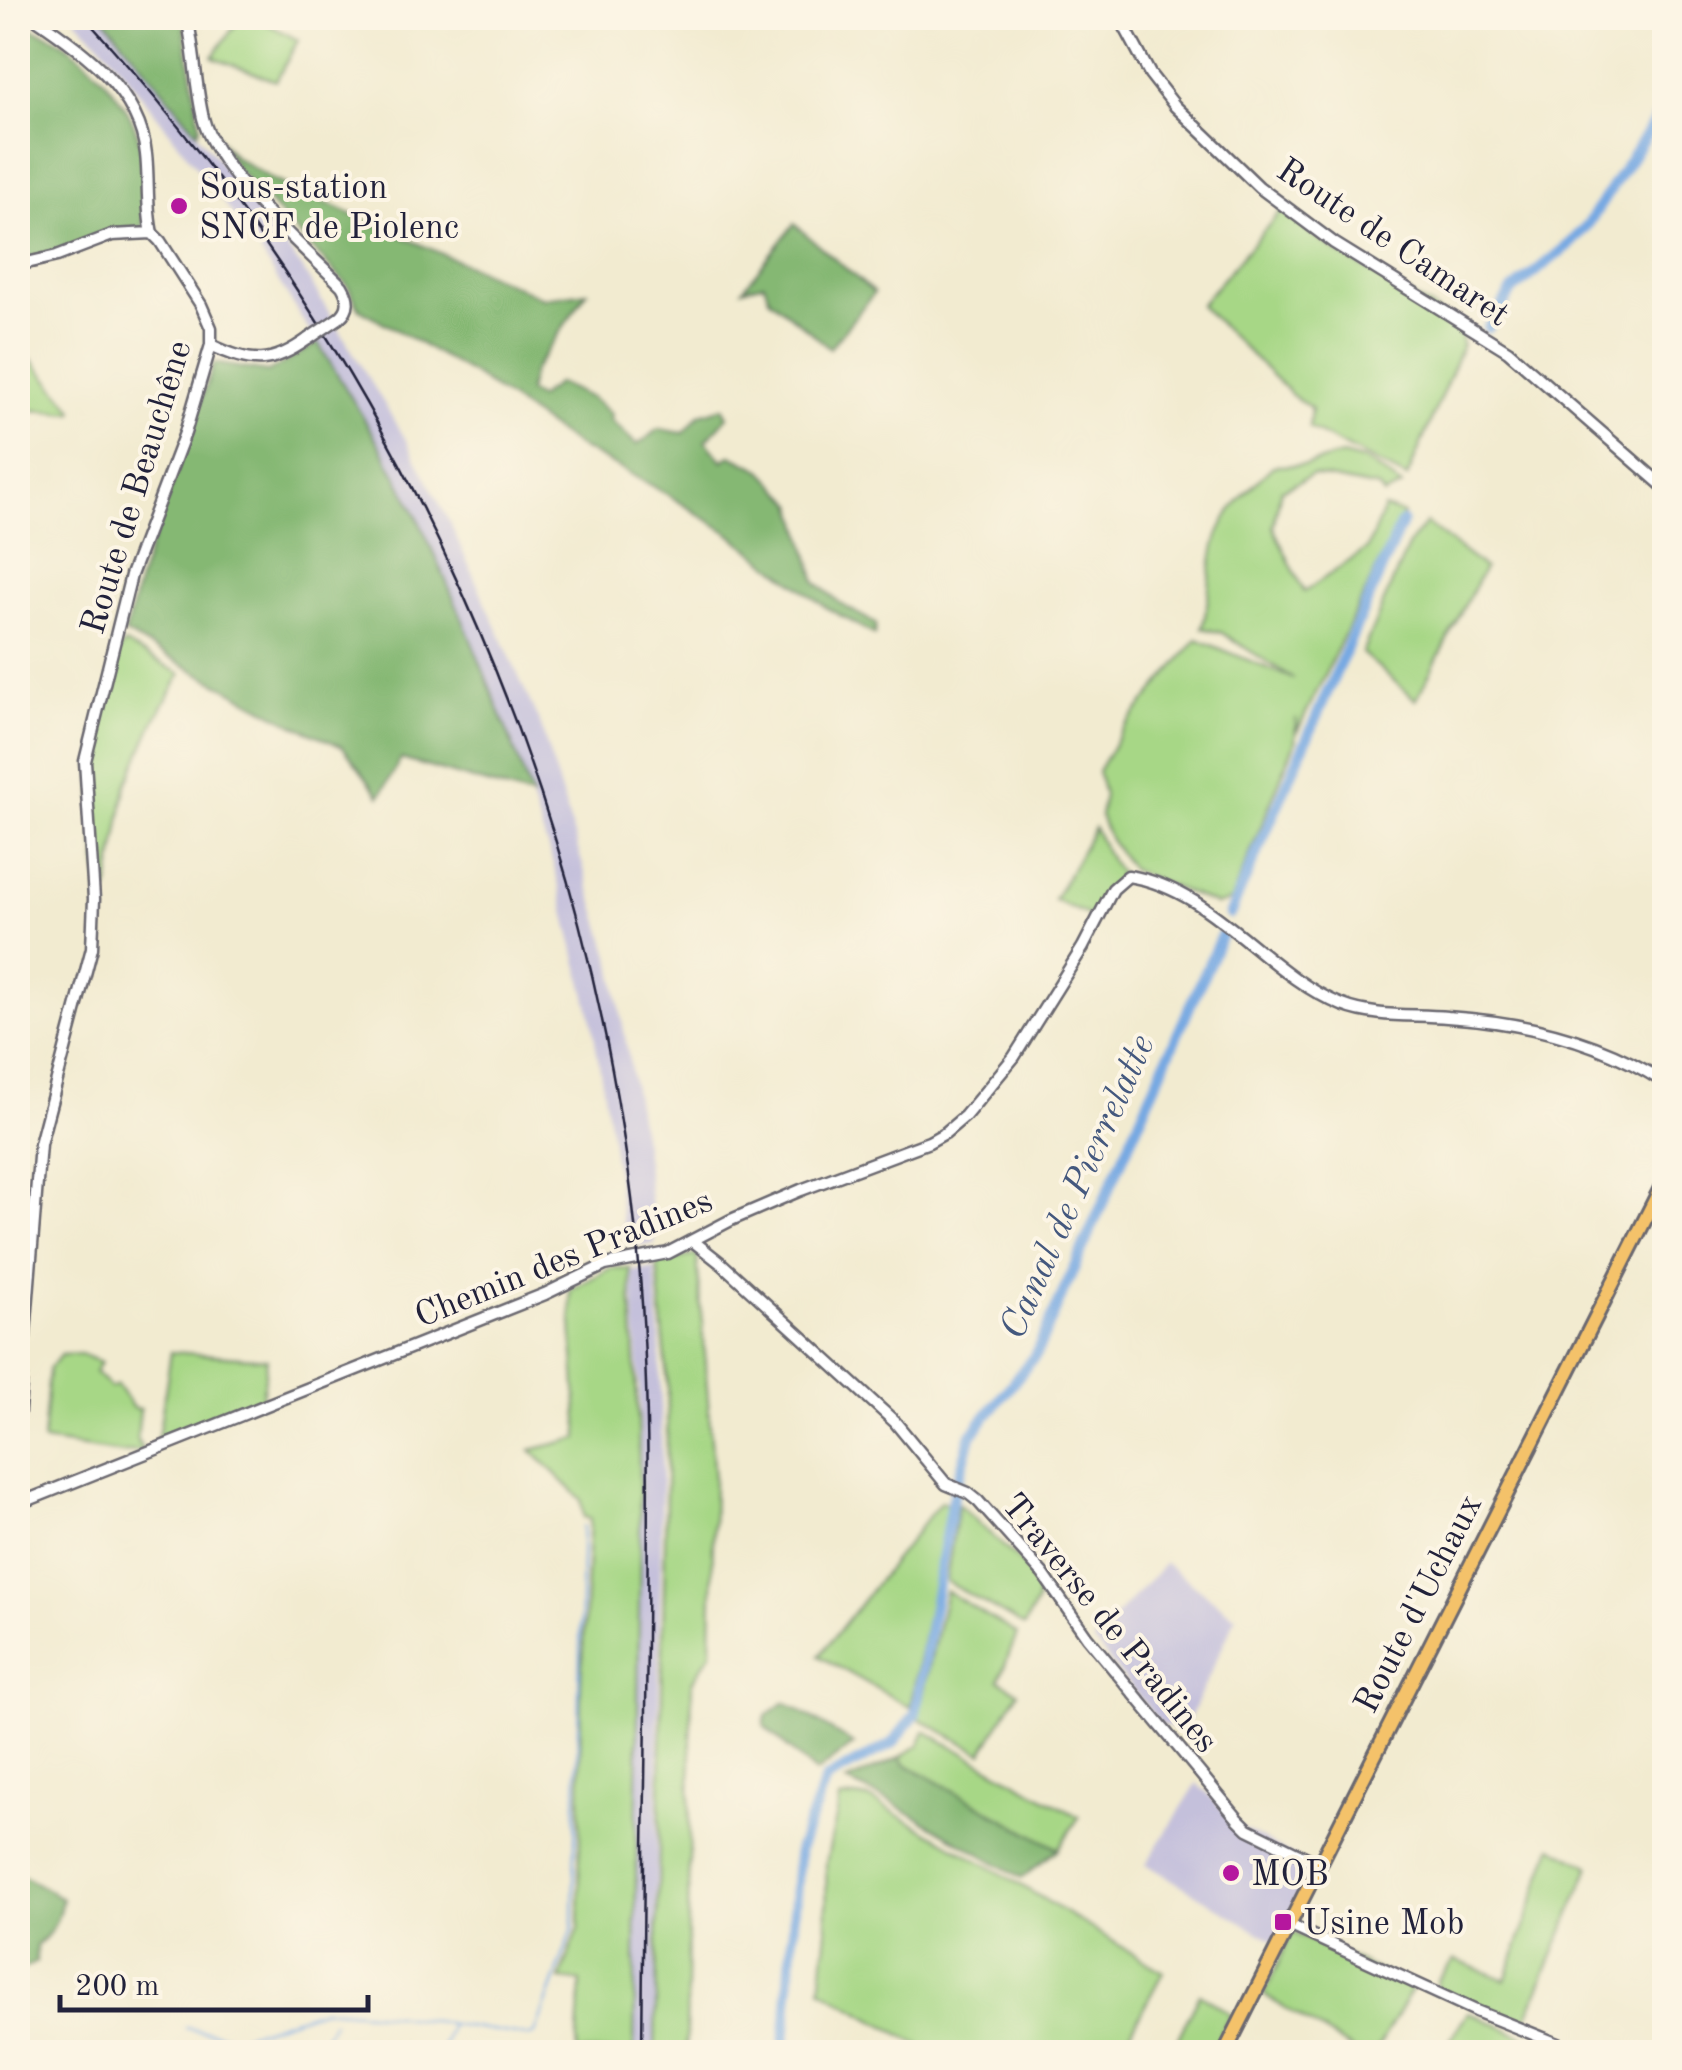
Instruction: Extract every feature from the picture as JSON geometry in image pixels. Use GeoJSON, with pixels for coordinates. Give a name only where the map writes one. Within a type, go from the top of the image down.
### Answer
{"type":"FeatureCollection","features":[{"type":"Feature","properties":{"kind":"main road","name":"Route d'Uchaux"},"geometry":{"type":"LineString","coordinates":[[1225,2052],[1664,1182]]}},
{"type":"Feature","properties":{"kind":"street"},"geometry":{"type":"LineString","coordinates":[[18,265],[57,256],[112,235],[152,233],[143,132],[130,108],[95,62],[35,18]]}},
{"type":"Feature","properties":{"kind":"street"},"geometry":{"type":"LineString","coordinates":[[187,18],[204,121],[223,158],[348,297],[348,306],[339,318],[284,357],[256,361],[211,345]]}},
{"type":"Feature","properties":{"kind":"street","name":"Route de Camaret"},"geometry":{"type":"LineString","coordinates":[[1120,18],[1150,74],[1175,106],[1259,187],[1334,243],[1508,351],[1664,487]]}},
{"type":"Feature","properties":{"kind":"street","name":"Route de Beauchêne"},"geometry":{"type":"LineString","coordinates":[[18,1423],[40,1144],[92,948],[94,899],[85,762],[131,575],[186,433],[211,345],[211,328],[202,306],[152,233]]}},
{"type":"Feature","properties":{"kind":"street","name":"Chemin des Pradines"},"geometry":{"type":"LineString","coordinates":[[18,1504],[566,1286],[605,1265],[658,1256],[801,1190],[945,1133],[965,1116],[1014,1057],[1083,947],[1113,890],[1128,876],[1143,878],[1208,910],[1296,980],[1343,1006],[1390,1015],[1482,1020],[1581,1041],[1638,1064],[1664,1082]]}},
{"type":"Feature","properties":{"kind":"street","name":"Traverse de Pradines"},"geometry":{"type":"LineString","coordinates":[[692,1241],[894,1422],[925,1456],[938,1478],[978,1501],[1043,1574],[1097,1651],[1248,1829],[1319,1864]]}},
{"type":"Feature","properties":{"kind":"street"},"geometry":{"type":"LineString","coordinates":[[1290,1925],[1476,2011],[1578,2052]]}},
{"type":"Feature","properties":{"kind":"shaded area"},"geometry":{"type":"Polygon","coordinates":[[[75,18],[104,18],[128,44],[302,268],[405,438],[450,523],[541,726],[612,962],[644,1145],[655,1244],[625,1245],[591,1017],[553,863],[499,707],[412,508],[373,434],[256,245],[109,53],[75,18]]]}},
{"type":"Feature","properties":{"kind":"shaded area"},"geometry":{"type":"Polygon","coordinates":[[[655,1269],[662,1471],[654,2052],[635,2052],[641,1504],[640,1398],[632,1270],[655,1269]]]}},
{"type":"Feature","properties":{"kind":"shaded area"},"geometry":{"type":"Polygon","coordinates":[[[1165,1563],[1236,1617],[1184,1731],[1162,1725],[1093,1641],[1165,1563]]]}},
{"type":"Feature","properties":{"kind":"shaded area"},"geometry":{"type":"Polygon","coordinates":[[[1197,1783],[1240,1827],[1313,1867],[1275,1942],[1146,1864],[1197,1783]]]}},
{"type":"Feature","properties":{"kind":"green space"},"geometry":{"type":"Polygon","coordinates":[[[104,18],[183,18],[200,126],[197,132],[104,18]]]}},
{"type":"Feature","properties":{"kind":"green space"},"geometry":{"type":"Polygon","coordinates":[[[240,18],[256,18],[298,40],[276,81],[213,57],[240,18]]]}},
{"type":"Feature","properties":{"kind":"green space"},"geometry":{"type":"Polygon","coordinates":[[[18,24],[50,36],[72,50],[96,70],[125,108],[133,121],[143,157],[144,227],[109,233],[81,247],[18,261],[18,24]]]}},
{"type":"Feature","properties":{"kind":"green space"},"geometry":{"type":"Polygon","coordinates":[[[217,137],[235,157],[273,180],[543,298],[587,292],[532,373],[528,392],[538,398],[558,383],[591,398],[611,414],[610,420],[637,445],[658,429],[684,433],[700,414],[723,407],[728,416],[706,441],[723,461],[731,455],[762,470],[794,504],[816,582],[841,604],[876,624],[875,635],[827,608],[730,534],[662,491],[576,445],[473,374],[360,309],[347,285],[236,168],[217,137]]]}},
{"type":"Feature","properties":{"kind":"green space"},"geometry":{"type":"Polygon","coordinates":[[[1281,211],[1338,253],[1434,309],[1460,331],[1462,344],[1458,356],[1407,478],[1309,428],[1311,408],[1292,395],[1200,305],[1281,211]]]}},
{"type":"Feature","properties":{"kind":"green space"},"geometry":{"type":"Polygon","coordinates":[[[794,224],[874,293],[830,348],[769,298],[764,283],[743,289],[794,224]]]}},
{"type":"Feature","properties":{"kind":"green space"},"geometry":{"type":"Polygon","coordinates":[[[318,343],[413,508],[476,651],[532,797],[401,759],[380,796],[343,747],[294,725],[125,633],[140,576],[214,363],[268,372],[318,343]]]}},
{"type":"Feature","properties":{"kind":"green space"},"geometry":{"type":"Polygon","coordinates":[[[31,359],[74,410],[72,413],[18,409],[18,370],[29,371],[31,359]]]}},
{"type":"Feature","properties":{"kind":"green space"},"geometry":{"type":"Polygon","coordinates":[[[1342,455],[1366,461],[1402,486],[1384,495],[1379,488],[1313,475],[1281,490],[1273,527],[1304,592],[1367,549],[1384,508],[1403,514],[1298,730],[1296,718],[1295,743],[1231,900],[1217,905],[1132,870],[1110,840],[1100,816],[1104,795],[1098,771],[1123,729],[1197,639],[1294,679],[1222,633],[1202,628],[1213,553],[1232,510],[1273,466],[1306,465],[1342,455]]]}},
{"type":"Feature","properties":{"kind":"green space"},"geometry":{"type":"Polygon","coordinates":[[[1426,523],[1484,568],[1416,700],[1362,653],[1409,544],[1426,523]]]}},
{"type":"Feature","properties":{"kind":"green space"},"geometry":{"type":"Polygon","coordinates":[[[125,644],[181,674],[154,722],[126,787],[108,890],[102,895],[92,765],[117,652],[125,644]]]}},
{"type":"Feature","properties":{"kind":"green space"},"geometry":{"type":"Polygon","coordinates":[[[1094,828],[1121,874],[1094,918],[1054,900],[1094,828]]]}},
{"type":"Feature","properties":{"kind":"green space"},"geometry":{"type":"Polygon","coordinates":[[[697,1255],[714,1479],[711,1653],[692,1682],[686,2052],[655,2052],[668,1387],[657,1262],[697,1255]]]}},
{"type":"Feature","properties":{"kind":"green space"},"geometry":{"type":"Polygon","coordinates":[[[611,1268],[630,1268],[638,1414],[634,2052],[577,2052],[581,1982],[560,1979],[579,1928],[581,1684],[590,1519],[584,1517],[581,1499],[531,1450],[579,1438],[570,1290],[611,1268]]]}},
{"type":"Feature","properties":{"kind":"green space"},"geometry":{"type":"Polygon","coordinates":[[[171,1352],[267,1359],[262,1398],[157,1444],[171,1352]]]}},
{"type":"Feature","properties":{"kind":"green space"},"geometry":{"type":"Polygon","coordinates":[[[80,1354],[101,1362],[95,1372],[111,1388],[117,1385],[133,1408],[140,1409],[137,1439],[142,1450],[123,1453],[43,1441],[49,1368],[61,1355],[80,1354]]]}},
{"type":"Feature","properties":{"kind":"green space"},"geometry":{"type":"Polygon","coordinates":[[[941,1501],[949,1505],[910,1707],[819,1656],[941,1501]]]}},
{"type":"Feature","properties":{"kind":"green space"},"geometry":{"type":"Polygon","coordinates":[[[958,1504],[1040,1580],[1036,1603],[1024,1626],[946,1581],[958,1504]]]}},
{"type":"Feature","properties":{"kind":"green space"},"geometry":{"type":"Polygon","coordinates":[[[946,1591],[1017,1634],[999,1680],[1018,1692],[982,1753],[918,1718],[946,1591]]]}},
{"type":"Feature","properties":{"kind":"green space"},"geometry":{"type":"Polygon","coordinates":[[[785,1702],[854,1744],[816,1773],[764,1726],[766,1716],[785,1702]]]}},
{"type":"Feature","properties":{"kind":"green space"},"geometry":{"type":"Polygon","coordinates":[[[925,1731],[1079,1817],[1058,1849],[904,1763],[901,1757],[919,1745],[925,1731]]]}},
{"type":"Feature","properties":{"kind":"green space"},"geometry":{"type":"Polygon","coordinates":[[[901,1757],[904,1763],[1058,1849],[1022,1878],[889,1801],[846,1782],[901,1757]]]}},
{"type":"Feature","properties":{"kind":"green space"},"geometry":{"type":"Polygon","coordinates":[[[840,1799],[870,1799],[1009,1878],[1163,1972],[1120,2052],[931,2052],[821,1989],[827,1930],[826,1863],[840,1799]]]}},
{"type":"Feature","properties":{"kind":"green space"},"geometry":{"type":"Polygon","coordinates":[[[1552,1847],[1590,1866],[1524,2025],[1438,1989],[1437,1981],[1455,1960],[1506,1980],[1552,1847]]]}},
{"type":"Feature","properties":{"kind":"green space"},"geometry":{"type":"Polygon","coordinates":[[[18,1873],[62,1898],[54,1925],[36,1946],[36,1962],[18,1972],[18,1873]]]}},
{"type":"Feature","properties":{"kind":"green space"},"geometry":{"type":"Polygon","coordinates":[[[1292,1932],[1414,1986],[1375,2052],[1356,2052],[1264,1995],[1292,1932]]]}},
{"type":"Feature","properties":{"kind":"green space"},"geometry":{"type":"Polygon","coordinates":[[[1200,1994],[1231,2014],[1212,2052],[1171,2052],[1200,1994]]]}},
{"type":"Feature","properties":{"kind":"green space"},"geometry":{"type":"Polygon","coordinates":[[[1468,2012],[1540,2044],[1540,2052],[1443,2052],[1468,2012]]]}},
{"type":"Feature","properties":{"kind":"waterway","name":"Canal de Pierrelatte"},"geometry":{"type":"LineString","coordinates":[[1488,328],[1512,291],[1588,224],[1664,107]]}},
{"type":"Feature","properties":{"kind":"waterway","name":"Canal de Pierrelatte"},"geometry":{"type":"LineString","coordinates":[[1230,914],[1402,522]]}},
{"type":"Feature","properties":{"kind":"waterway","name":"Canal de Pierrelatte"},"geometry":{"type":"LineString","coordinates":[[784,2052],[799,1849],[826,1779],[892,1744],[915,1715],[952,1500],[971,1435],[1036,1354],[1222,934]]}},
{"type":"Feature","properties":{"kind":"waterway"},"geometry":{"type":"LineString","coordinates":[[186,2028],[237,2037],[324,2009],[535,2034],[573,1929],[583,1526]]}},
{"type":"Feature","properties":{"kind":"waterway"},"geometry":{"type":"LineString","coordinates":[[316,2052],[333,2022]]}},
{"type":"Feature","properties":{"kind":"waterway"},"geometry":{"type":"LineString","coordinates":[[441,2052],[450,2025]]}},
{"type":"Feature","properties":{"kind":"railway"},"geometry":{"type":"LineString","coordinates":[[85,18],[197,150],[298,291],[387,440],[464,596],[528,758],[579,923],[616,1093],[643,1312],[648,1498],[642,2052]]}},
{"type":"Feature","properties":{"kind":"place","name":"Sous-station SNCF de Piolenc"},"geometry":{"type":"Point","coordinates":[179,206]}},
{"type":"Feature","properties":{"kind":"place","name":"MOB"},"geometry":{"type":"Point","coordinates":[1231,1873]}},
{"type":"Feature","properties":{"kind":"place","name":"Usine Mob"},"geometry":{"type":"Point","coordinates":[1283,1922]}}]}
